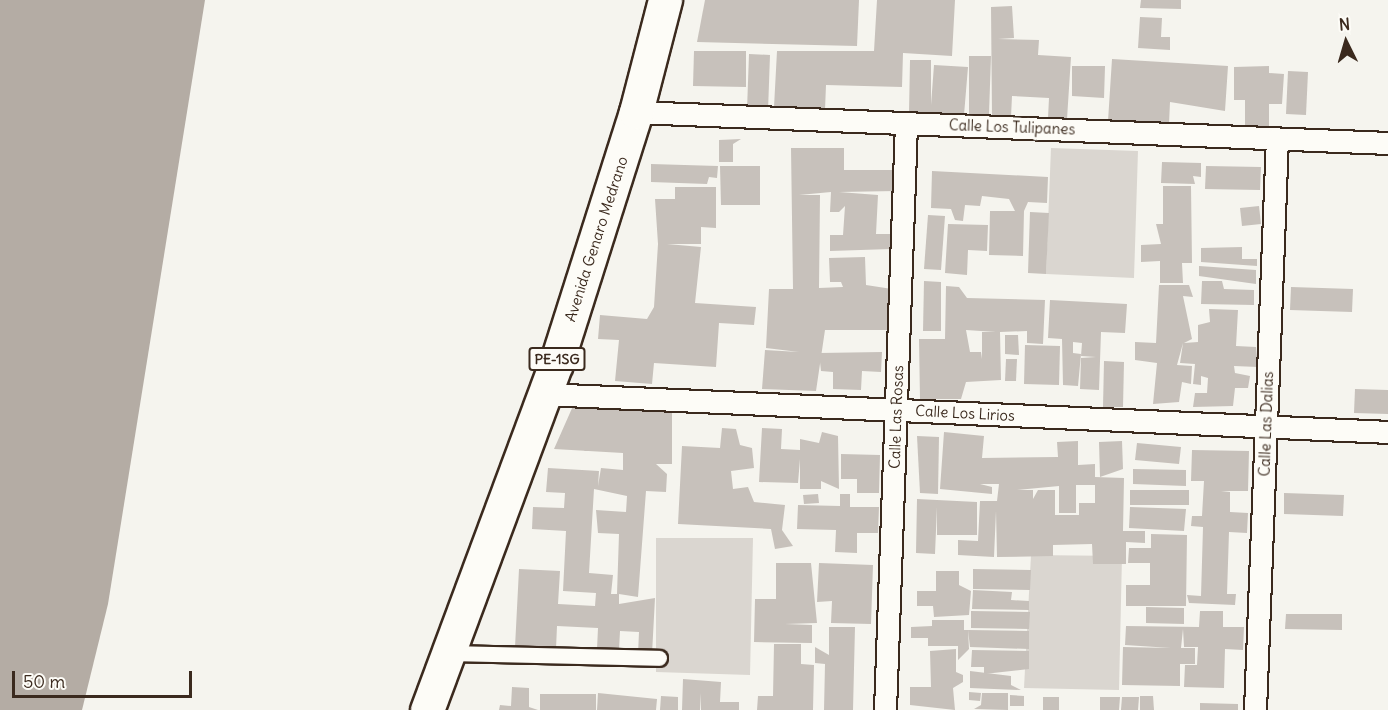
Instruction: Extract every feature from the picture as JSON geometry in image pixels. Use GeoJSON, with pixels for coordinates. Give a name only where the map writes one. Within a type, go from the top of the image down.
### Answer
{"type":"FeatureCollection","features":[{"type":"Feature","properties":{"kind":"main road","name":"Avenida Genaro Medrano"},"geometry":{"type":"LineString","coordinates":[[427,710],[446,652],[543,394],[636,112],[665,0]]}},
{"type":"Feature","properties":{"kind":"street","name":"Calle Los Tulipanes"},"geometry":{"type":"LineString","coordinates":[[636,112],[1388,143]]}},
{"type":"Feature","properties":{"kind":"street","name":"Calle Las Rosas"},"geometry":{"type":"LineString","coordinates":[[885,710],[906,123]]}},
{"type":"Feature","properties":{"kind":"street","name":"Calle Las Dalias"},"geometry":{"type":"LineString","coordinates":[[1256,710],[1277,138]]}},
{"type":"Feature","properties":{"kind":"street","name":"Calle Los Lirios"},"geometry":{"type":"LineString","coordinates":[[543,394],[1388,432]]}},
{"type":"Feature","properties":{"kind":"street"},"geometry":{"type":"LineString","coordinates":[[446,652],[658,658]]}},
{"type":"Feature","properties":{"kind":"shaded area"},"geometry":{"type":"Polygon","coordinates":[[[0,0],[205,0],[108,604],[82,710],[0,710],[0,0]]]}},
{"type":"Feature","properties":{"kind":"shaded area"},"geometry":{"type":"Polygon","coordinates":[[[1051,148],[1138,151],[1134,278],[1046,274],[1051,148]]]}},
{"type":"Feature","properties":{"kind":"shaded area"},"geometry":{"type":"Polygon","coordinates":[[[656,538],[753,538],[750,675],[656,672],[656,538]]]}},
{"type":"Feature","properties":{"kind":"shaded area"},"geometry":{"type":"Polygon","coordinates":[[[1031,555],[1122,556],[1119,690],[1024,688],[1031,555]]]}},
{"type":"Feature","properties":{"kind":"building"},"geometry":{"type":"Polygon","coordinates":[[[705,0],[859,0],[857,46],[697,42],[705,0]]]}},
{"type":"Feature","properties":{"kind":"building"},"geometry":{"type":"Polygon","coordinates":[[[877,0],[955,0],[952,56],[903,53],[902,87],[826,85],[825,110],[774,107],[777,51],[874,51],[877,0]]]}},
{"type":"Feature","properties":{"kind":"building"},"geometry":{"type":"Polygon","coordinates":[[[1141,0],[1181,0],[1181,9],[1140,8],[1141,0]]]}},
{"type":"Feature","properties":{"kind":"building"},"geometry":{"type":"Polygon","coordinates":[[[1012,6],[1014,38],[998,39],[1039,40],[1038,55],[1071,57],[1067,119],[1048,118],[1049,98],[1012,96],[1011,117],[992,117],[991,7],[1012,6]]]}},
{"type":"Feature","properties":{"kind":"building"},"geometry":{"type":"Polygon","coordinates":[[[1140,17],[1162,18],[1161,37],[1170,37],[1170,50],[1138,48],[1140,17]]]}},
{"type":"Feature","properties":{"kind":"building"},"geometry":{"type":"Polygon","coordinates":[[[694,51],[746,51],[746,87],[693,86],[694,51]]]}},
{"type":"Feature","properties":{"kind":"building"},"geometry":{"type":"Polygon","coordinates":[[[749,54],[770,55],[768,111],[747,110],[749,54]]]}},
{"type":"Feature","properties":{"kind":"building"},"geometry":{"type":"Polygon","coordinates":[[[969,56],[991,56],[989,114],[969,114],[969,56]]]}},
{"type":"Feature","properties":{"kind":"building"},"geometry":{"type":"Polygon","coordinates":[[[1112,59],[1228,66],[1225,111],[1170,102],[1169,124],[1108,121],[1112,59]]]}},
{"type":"Feature","properties":{"kind":"building"},"geometry":{"type":"Polygon","coordinates":[[[910,60],[931,60],[931,105],[934,65],[968,67],[964,115],[909,113],[910,60]]]}},
{"type":"Feature","properties":{"kind":"building"},"geometry":{"type":"Polygon","coordinates":[[[1072,66],[1105,66],[1104,98],[1072,96],[1072,66]]]}},
{"type":"Feature","properties":{"kind":"building"},"geometry":{"type":"Polygon","coordinates":[[[1269,66],[1269,73],[1284,74],[1282,104],[1269,104],[1269,129],[1245,129],[1245,100],[1234,100],[1234,67],[1269,66]]]}},
{"type":"Feature","properties":{"kind":"building"},"geometry":{"type":"Polygon","coordinates":[[[1288,71],[1308,72],[1306,115],[1286,114],[1288,71]]]}},
{"type":"Feature","properties":{"kind":"building"},"geometry":{"type":"Polygon","coordinates":[[[741,139],[733,144],[733,162],[719,162],[719,140],[741,139]]]}},
{"type":"Feature","properties":{"kind":"building"},"geometry":{"type":"Polygon","coordinates":[[[791,148],[844,148],[844,170],[896,170],[896,191],[839,192],[878,195],[876,234],[890,234],[891,249],[830,251],[830,235],[843,235],[845,206],[839,212],[830,212],[831,192],[799,195],[820,195],[819,288],[843,287],[841,282],[830,282],[829,258],[865,257],[866,285],[892,289],[891,330],[825,330],[816,391],[762,389],[765,350],[799,352],[766,348],[769,289],[793,289],[791,148]]]}},
{"type":"Feature","properties":{"kind":"building"},"geometry":{"type":"Polygon","coordinates":[[[1162,162],[1201,163],[1201,177],[1193,176],[1195,184],[1161,183],[1162,162]]]}},
{"type":"Feature","properties":{"kind":"building"},"geometry":{"type":"Polygon","coordinates":[[[651,164],[718,166],[717,178],[709,177],[707,184],[651,182],[651,164]]]}},
{"type":"Feature","properties":{"kind":"building"},"geometry":{"type":"Polygon","coordinates":[[[720,166],[760,166],[760,205],[721,205],[720,166]]]}},
{"type":"Feature","properties":{"kind":"building"},"geometry":{"type":"Polygon","coordinates":[[[1206,166],[1261,167],[1260,190],[1205,189],[1206,166]]]}},
{"type":"Feature","properties":{"kind":"building"},"geometry":{"type":"Polygon","coordinates":[[[932,171],[1048,177],[1047,203],[1028,202],[1024,211],[1023,256],[989,255],[990,211],[1015,211],[1009,199],[982,196],[980,206],[965,205],[963,221],[955,220],[951,209],[931,208],[932,171]]]}},
{"type":"Feature","properties":{"kind":"building"},"geometry":{"type":"Polygon","coordinates":[[[1163,186],[1191,186],[1192,263],[1182,263],[1183,283],[1160,283],[1160,261],[1141,262],[1141,245],[1161,244],[1156,224],[1163,224],[1163,186]]]}},
{"type":"Feature","properties":{"kind":"building"},"geometry":{"type":"Polygon","coordinates":[[[675,187],[716,187],[716,228],[701,227],[701,244],[667,244],[701,247],[695,303],[756,307],[754,325],[719,323],[716,367],[654,363],[652,384],[615,381],[619,340],[598,339],[600,315],[647,319],[654,307],[658,244],[655,199],[675,199],[675,187]]]}},
{"type":"Feature","properties":{"kind":"building"},"geometry":{"type":"Polygon","coordinates":[[[1259,206],[1261,224],[1242,226],[1240,208],[1259,206]]]}},
{"type":"Feature","properties":{"kind":"building"},"geometry":{"type":"Polygon","coordinates":[[[1030,212],[1049,213],[1046,274],[1028,273],[1030,212]]]}},
{"type":"Feature","properties":{"kind":"building"},"geometry":{"type":"Polygon","coordinates":[[[928,215],[945,216],[941,270],[924,269],[928,215]]]}},
{"type":"Feature","properties":{"kind":"building"},"geometry":{"type":"Polygon","coordinates":[[[948,224],[988,225],[987,251],[968,250],[967,275],[945,273],[948,224]]]}},
{"type":"Feature","properties":{"kind":"building"},"geometry":{"type":"Polygon","coordinates":[[[1242,247],[1242,259],[1257,259],[1257,266],[1201,262],[1201,248],[1242,247]]]}},
{"type":"Feature","properties":{"kind":"building"},"geometry":{"type":"Polygon","coordinates":[[[1199,266],[1256,270],[1256,284],[1199,276],[1199,266]]]}},
{"type":"Feature","properties":{"kind":"building"},"geometry":{"type":"Polygon","coordinates":[[[924,281],[941,282],[941,331],[923,331],[924,281]]]}},
{"type":"Feature","properties":{"kind":"building"},"geometry":{"type":"Polygon","coordinates":[[[1202,281],[1222,281],[1224,289],[1254,290],[1254,305],[1201,304],[1202,281]]]}},
{"type":"Feature","properties":{"kind":"building"},"geometry":{"type":"Polygon","coordinates":[[[1159,285],[1189,285],[1193,297],[1183,296],[1192,339],[1184,343],[1198,342],[1198,325],[1210,322],[1209,309],[1238,310],[1236,346],[1256,347],[1258,367],[1234,366],[1235,373],[1250,376],[1248,388],[1235,388],[1233,406],[1193,407],[1195,393],[1207,393],[1208,378],[1201,376],[1201,385],[1193,384],[1195,364],[1180,363],[1183,343],[1177,365],[1192,366],[1191,384],[1182,382],[1179,402],[1153,404],[1157,363],[1135,360],[1135,342],[1156,343],[1159,285]]]}},
{"type":"Feature","properties":{"kind":"building"},"geometry":{"type":"Polygon","coordinates":[[[946,286],[959,287],[967,298],[1045,300],[1043,344],[1027,343],[1027,331],[1000,332],[1001,380],[966,382],[961,399],[920,399],[919,339],[945,339],[946,286]],[[966,330],[970,352],[981,352],[982,359],[982,332],[996,332],[966,330]]]}},
{"type":"Feature","properties":{"kind":"building"},"geometry":{"type":"Polygon","coordinates":[[[1291,287],[1353,289],[1352,312],[1290,310],[1291,287]]]}},
{"type":"Feature","properties":{"kind":"building"},"geometry":{"type":"Polygon","coordinates":[[[1050,300],[1127,304],[1125,333],[1101,332],[1099,390],[1080,389],[1081,358],[1096,357],[1081,356],[1082,343],[1073,342],[1073,353],[1081,354],[1078,386],[1063,385],[1062,339],[1048,338],[1050,300]]]}},
{"type":"Feature","properties":{"kind":"building"},"geometry":{"type":"Polygon","coordinates":[[[1005,335],[1018,335],[1019,355],[1005,354],[1005,335]]]}},
{"type":"Feature","properties":{"kind":"building"},"geometry":{"type":"Polygon","coordinates":[[[1025,345],[1060,346],[1059,385],[1024,384],[1025,345]]]}},
{"type":"Feature","properties":{"kind":"building"},"geometry":{"type":"Polygon","coordinates":[[[882,352],[881,372],[862,371],[861,390],[833,389],[833,372],[821,371],[819,353],[882,352]]]}},
{"type":"Feature","properties":{"kind":"building"},"geometry":{"type":"Polygon","coordinates":[[[1006,359],[1017,359],[1016,381],[1005,381],[1006,359]]]}},
{"type":"Feature","properties":{"kind":"building"},"geometry":{"type":"Polygon","coordinates":[[[1104,361],[1124,362],[1123,407],[1103,407],[1104,361]]]}},
{"type":"Feature","properties":{"kind":"building"},"geometry":{"type":"Polygon","coordinates":[[[1355,389],[1388,390],[1388,414],[1354,413],[1355,389]]]}},
{"type":"Feature","properties":{"kind":"building"},"geometry":{"type":"Polygon","coordinates":[[[573,406],[672,407],[672,464],[656,464],[667,474],[666,492],[646,491],[638,597],[619,594],[619,604],[655,598],[652,654],[638,654],[639,632],[620,631],[619,650],[597,649],[598,628],[557,626],[556,649],[515,647],[519,569],[560,571],[558,604],[595,606],[596,593],[563,591],[566,531],[532,529],[533,507],[564,508],[565,493],[546,492],[548,468],[599,471],[598,486],[601,468],[623,470],[623,453],[554,449],[573,406]],[[594,489],[589,573],[613,575],[611,594],[617,594],[619,534],[598,533],[596,510],[626,512],[627,496],[594,489]]]}},
{"type":"Feature","properties":{"kind":"building"},"geometry":{"type":"Polygon","coordinates":[[[722,428],[736,429],[740,445],[752,448],[754,468],[731,471],[733,489],[748,487],[754,502],[785,505],[782,530],[793,546],[775,549],[771,529],[678,524],[682,446],[720,448],[722,428]]]}},
{"type":"Feature","properties":{"kind":"building"},"geometry":{"type":"Polygon","coordinates":[[[762,428],[782,429],[781,449],[800,450],[800,439],[819,443],[822,432],[838,436],[839,489],[821,481],[821,489],[800,489],[800,459],[798,483],[759,482],[762,428]]]}},
{"type":"Feature","properties":{"kind":"building"},"geometry":{"type":"Polygon","coordinates":[[[944,432],[984,436],[982,458],[1058,457],[1057,442],[1078,441],[1078,465],[1095,464],[1095,477],[1124,478],[1123,531],[1145,531],[1145,543],[1126,542],[1126,564],[1093,564],[1092,544],[1053,545],[1053,556],[997,557],[996,511],[994,557],[958,555],[958,540],[978,541],[980,501],[997,501],[999,484],[980,484],[992,487],[992,494],[940,489],[944,432]],[[1076,485],[1076,513],[1059,513],[1059,486],[1017,490],[1033,490],[1033,499],[1038,490],[1055,490],[1055,515],[1079,515],[1079,503],[1095,503],[1095,485],[1076,485]]]}},
{"type":"Feature","properties":{"kind":"building"},"geometry":{"type":"Polygon","coordinates":[[[917,436],[939,437],[938,494],[920,493],[917,436]]]}},
{"type":"Feature","properties":{"kind":"building"},"geometry":{"type":"Polygon","coordinates":[[[1122,441],[1123,469],[1100,477],[1099,442],[1122,441]]]}},
{"type":"Feature","properties":{"kind":"building"},"geometry":{"type":"Polygon","coordinates":[[[1137,443],[1181,447],[1179,464],[1135,460],[1137,443]]]}},
{"type":"Feature","properties":{"kind":"building"},"geometry":{"type":"Polygon","coordinates":[[[1192,450],[1249,451],[1248,491],[1221,491],[1230,492],[1230,512],[1248,513],[1247,533],[1229,532],[1227,594],[1236,594],[1235,605],[1189,603],[1187,595],[1201,596],[1203,527],[1191,526],[1192,516],[1202,516],[1204,481],[1191,481],[1192,450]]]}},
{"type":"Feature","properties":{"kind":"building"},"geometry":{"type":"Polygon","coordinates":[[[841,454],[880,455],[879,493],[857,493],[857,479],[841,479],[841,454]]]}},
{"type":"Feature","properties":{"kind":"building"},"geometry":{"type":"Polygon","coordinates":[[[1133,469],[1186,470],[1186,486],[1133,484],[1133,469]]]}},
{"type":"Feature","properties":{"kind":"building"},"geometry":{"type":"Polygon","coordinates":[[[1130,490],[1189,490],[1189,505],[1130,505],[1130,490]]]}},
{"type":"Feature","properties":{"kind":"building"},"geometry":{"type":"Polygon","coordinates":[[[1284,493],[1344,495],[1343,516],[1284,514],[1284,493]]]}},
{"type":"Feature","properties":{"kind":"building"},"geometry":{"type":"Polygon","coordinates":[[[818,494],[819,503],[804,504],[803,495],[818,494]]]}},
{"type":"Feature","properties":{"kind":"building"},"geometry":{"type":"Polygon","coordinates":[[[840,494],[850,494],[850,507],[879,507],[878,533],[857,533],[857,553],[835,552],[836,530],[797,529],[798,505],[840,506],[840,494]]]}},
{"type":"Feature","properties":{"kind":"building"},"geometry":{"type":"Polygon","coordinates":[[[917,499],[977,502],[977,535],[937,535],[937,507],[935,554],[916,553],[917,499]]]}},
{"type":"Feature","properties":{"kind":"building"},"geometry":{"type":"Polygon","coordinates":[[[1130,507],[1186,509],[1184,531],[1129,528],[1130,507]]]}},
{"type":"Feature","properties":{"kind":"building"},"geometry":{"type":"Polygon","coordinates":[[[1151,534],[1187,535],[1186,606],[1126,606],[1126,585],[1150,585],[1150,563],[1128,563],[1129,548],[1151,548],[1151,534]]]}},
{"type":"Feature","properties":{"kind":"building"},"geometry":{"type":"Polygon","coordinates":[[[776,563],[811,563],[817,623],[785,624],[812,625],[812,643],[754,642],[755,599],[776,599],[776,563]]]}},
{"type":"Feature","properties":{"kind":"building"},"geometry":{"type":"Polygon","coordinates":[[[819,563],[873,565],[871,624],[831,623],[832,601],[817,602],[819,563]]]}},
{"type":"Feature","properties":{"kind":"building"},"geometry":{"type":"Polygon","coordinates":[[[973,569],[1031,570],[1030,590],[973,589],[973,569]]]}},
{"type":"Feature","properties":{"kind":"building"},"geometry":{"type":"Polygon","coordinates":[[[936,571],[959,571],[959,585],[971,591],[969,615],[934,617],[933,606],[917,606],[917,591],[936,591],[936,571]]]}},
{"type":"Feature","properties":{"kind":"building"},"geometry":{"type":"Polygon","coordinates":[[[973,590],[1012,592],[1011,600],[1029,601],[1029,610],[972,609],[973,590]]]}},
{"type":"Feature","properties":{"kind":"building"},"geometry":{"type":"Polygon","coordinates":[[[1146,607],[1184,608],[1184,624],[1146,623],[1146,607]]]}},
{"type":"Feature","properties":{"kind":"building"},"geometry":{"type":"Polygon","coordinates":[[[971,611],[1030,612],[1029,629],[971,628],[971,611]]]}},
{"type":"Feature","properties":{"kind":"building"},"geometry":{"type":"Polygon","coordinates":[[[1200,611],[1223,611],[1223,627],[1244,627],[1243,650],[1225,649],[1224,688],[1184,687],[1185,665],[1197,665],[1198,647],[1184,647],[1183,629],[1181,648],[1195,648],[1195,664],[1180,664],[1180,686],[1122,685],[1123,647],[1171,648],[1125,645],[1126,626],[1199,627],[1200,611]]]}},
{"type":"Feature","properties":{"kind":"building"},"geometry":{"type":"Polygon","coordinates":[[[1286,614],[1342,614],[1342,630],[1285,629],[1286,614]]]}},
{"type":"Feature","properties":{"kind":"building"},"geometry":{"type":"Polygon","coordinates":[[[932,620],[964,620],[964,630],[968,630],[969,649],[958,660],[958,646],[928,646],[928,638],[911,638],[911,627],[932,626],[932,620]]]}},
{"type":"Feature","properties":{"kind":"building"},"geometry":{"type":"Polygon","coordinates":[[[829,627],[855,627],[853,710],[824,710],[825,664],[815,663],[815,647],[829,655],[829,627]]]}},
{"type":"Feature","properties":{"kind":"building"},"geometry":{"type":"Polygon","coordinates":[[[968,630],[1029,631],[1029,649],[970,647],[968,630]]]}},
{"type":"Feature","properties":{"kind":"building"},"geometry":{"type":"Polygon","coordinates":[[[774,644],[801,644],[801,664],[814,665],[813,710],[757,710],[758,696],[773,696],[774,644]]]}},
{"type":"Feature","properties":{"kind":"building"},"geometry":{"type":"Polygon","coordinates":[[[956,649],[956,672],[963,675],[963,682],[953,688],[955,710],[910,705],[910,687],[931,687],[930,651],[956,649]]]}},
{"type":"Feature","properties":{"kind":"building"},"geometry":{"type":"Polygon","coordinates":[[[972,650],[1029,651],[1029,669],[984,674],[984,667],[971,667],[972,650]]]}},
{"type":"Feature","properties":{"kind":"building"},"geometry":{"type":"Polygon","coordinates":[[[970,671],[1011,676],[1011,685],[1021,690],[970,688],[970,671]]]}},
{"type":"Feature","properties":{"kind":"building"},"geometry":{"type":"Polygon","coordinates":[[[683,679],[721,682],[720,702],[739,702],[739,710],[701,710],[701,693],[700,710],[682,710],[683,679]]]}},
{"type":"Feature","properties":{"kind":"building"},"geometry":{"type":"Polygon","coordinates":[[[512,687],[529,688],[529,707],[538,710],[499,710],[500,705],[511,706],[512,687]]]}},
{"type":"Feature","properties":{"kind":"building"},"geometry":{"type":"Polygon","coordinates":[[[969,692],[981,693],[980,701],[969,700],[969,692]]]}},
{"type":"Feature","properties":{"kind":"building"},"geometry":{"type":"Polygon","coordinates":[[[598,693],[657,699],[656,710],[597,710],[598,693]]]}},
{"type":"Feature","properties":{"kind":"building"},"geometry":{"type":"Polygon","coordinates":[[[982,693],[1008,693],[1008,710],[974,709],[981,705],[982,693]]]}},
{"type":"Feature","properties":{"kind":"building"},"geometry":{"type":"Polygon","coordinates":[[[540,694],[596,694],[596,710],[540,710],[540,694]]]}},
{"type":"Feature","properties":{"kind":"building"},"geometry":{"type":"Polygon","coordinates":[[[1010,695],[1024,696],[1024,706],[1010,706],[1010,695]]]}},
{"type":"Feature","properties":{"kind":"building"},"geometry":{"type":"Polygon","coordinates":[[[661,696],[678,697],[678,710],[660,710],[661,696]]]}},
{"type":"Feature","properties":{"kind":"building"},"geometry":{"type":"Polygon","coordinates":[[[1140,696],[1153,696],[1154,710],[1140,710],[1140,696]]]}},
{"type":"Feature","properties":{"kind":"building"},"geometry":{"type":"Polygon","coordinates":[[[1043,697],[1059,697],[1059,710],[1043,710],[1043,697]]]}},
{"type":"Feature","properties":{"kind":"building"},"geometry":{"type":"Polygon","coordinates":[[[1100,697],[1120,697],[1119,710],[1100,710],[1100,697]]]}},
{"type":"Feature","properties":{"kind":"building"},"geometry":{"type":"Polygon","coordinates":[[[1122,697],[1139,697],[1138,710],[1121,710],[1122,697]]]}},
{"type":"Feature","properties":{"kind":"building"},"geometry":{"type":"Polygon","coordinates":[[[1200,703],[1238,704],[1238,710],[1200,710],[1200,703]]]}}]}
